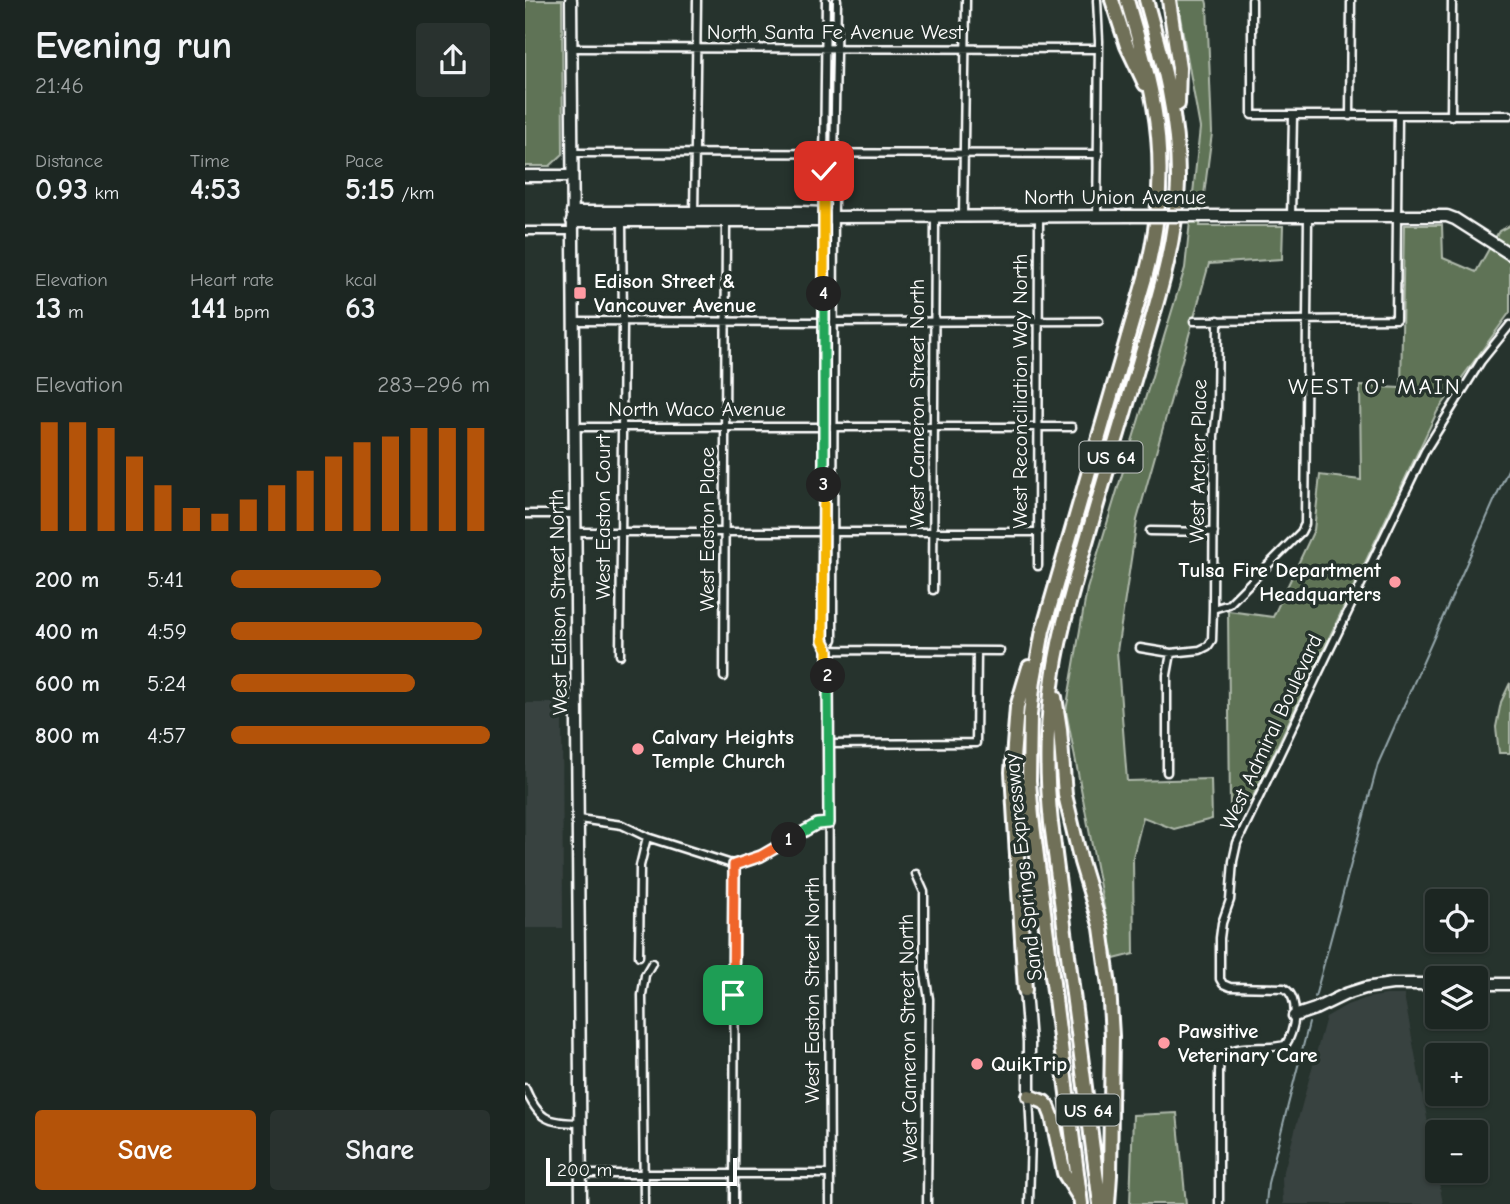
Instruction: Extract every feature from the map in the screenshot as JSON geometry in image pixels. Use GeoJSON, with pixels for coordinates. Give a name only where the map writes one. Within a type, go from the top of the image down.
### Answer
{"type":"FeatureCollection","features":[{"type":"Feature","properties":{"kind":"highway"},"geometry":{"type":"LineString","coordinates":[[1112,0],[1127,46],[1154,105]]}},
{"type":"Feature","properties":{"kind":"highway","name":"Sand Springs Expressway"},"geometry":{"type":"LineString","coordinates":[[1081,1203],[1032,817],[1030,715],[1047,614],[1150,262],[1155,233],[1160,179],[1154,105],[1147,69],[1127,0]]}},
{"type":"Feature","properties":{"kind":"highway","name":"Sand Springs Expressway"},"geometry":{"type":"LineString","coordinates":[[1100,1204],[1048,793],[1047,728],[1052,680],[1066,611],[1160,293],[1169,257],[1177,201],[1177,139],[1168,80],[1146,0]]}},
{"type":"Feature","properties":{"kind":"highway"},"geometry":{"type":"LineString","coordinates":[[1169,0],[1179,68],[1177,139]]}},
{"type":"Feature","properties":{"kind":"highway"},"geometry":{"type":"LineString","coordinates":[[1024,985],[1013,808],[1013,741],[1017,707],[1047,614]]}},
{"type":"Feature","properties":{"kind":"highway"},"geometry":{"type":"LineString","coordinates":[[1052,680],[1060,729],[1065,795],[1101,928],[1109,986],[1112,1057],[1108,1204]]}},
{"type":"Feature","properties":{"kind":"highway"},"geometry":{"type":"LineString","coordinates":[[1029,1096],[1048,1106],[1064,1173],[1081,1203]]}},
{"type":"Feature","properties":{"kind":"main road","name":"West Edison Street North"},"geometry":{"type":"LineString","coordinates":[[571,0],[581,1204]]}},
{"type":"Feature","properties":{"kind":"main road"},"geometry":{"type":"LineString","coordinates":[[525,176],[572,176]]}},
{"type":"Feature","properties":{"kind":"main road","name":"North Union Avenue"},"geometry":{"type":"LineString","coordinates":[[572,221],[694,216],[1444,216],[1455,219],[1510,254]]}},
{"type":"Feature","properties":{"kind":"main road"},"geometry":{"type":"LineString","coordinates":[[1294,1016],[1359,989],[1392,984],[1425,984]]}},
{"type":"Feature","properties":{"kind":"main road"},"geometry":{"type":"LineString","coordinates":[[1488,984],[1510,984]]}},
{"type":"Feature","properties":{"kind":"main road"},"geometry":{"type":"LineString","coordinates":[[1024,985],[1029,1042],[1029,1096]]}},
{"type":"Feature","properties":{"kind":"street"},"geometry":{"type":"LineString","coordinates":[[694,216],[697,0]]}},
{"type":"Feature","properties":{"kind":"street","name":"West Easton Street North"},"geometry":{"type":"LineString","coordinates":[[826,0],[824,154],[834,313],[833,639],[828,650],[829,1204]]}},
{"type":"Feature","properties":{"kind":"street","name":"West Easton Street North"},"geometry":{"type":"LineString","coordinates":[[828,650],[823,640],[824,313],[828,217],[835,154],[837,0]]}},
{"type":"Feature","properties":{"kind":"street"},"geometry":{"type":"LineString","coordinates":[[963,217],[966,0]]}},
{"type":"Feature","properties":{"kind":"street"},"geometry":{"type":"LineString","coordinates":[[1097,0],[1097,216]]}},
{"type":"Feature","properties":{"kind":"street"},"geometry":{"type":"LineString","coordinates":[[1252,0],[1252,115],[1510,115]]}},
{"type":"Feature","properties":{"kind":"street"},"geometry":{"type":"LineString","coordinates":[[1350,116],[1351,0]]}},
{"type":"Feature","properties":{"kind":"street"},"geometry":{"type":"LineString","coordinates":[[1451,116],[1452,0]]}},
{"type":"Feature","properties":{"kind":"street","name":"North Santa Fe Avenue West"},"geometry":{"type":"LineString","coordinates":[[572,48],[1099,49]]}},
{"type":"Feature","properties":{"kind":"street"},"geometry":{"type":"LineString","coordinates":[[1291,217],[1293,116]]}},
{"type":"Feature","properties":{"kind":"street"},"geometry":{"type":"LineString","coordinates":[[1194,321],[1396,319],[1398,116]]}},
{"type":"Feature","properties":{"kind":"street"},"geometry":{"type":"LineString","coordinates":[[572,153],[1099,154]]}},
{"type":"Feature","properties":{"kind":"street","name":"West Easton Place"},"geometry":{"type":"LineString","coordinates":[[724,677],[726,216]]}},
{"type":"Feature","properties":{"kind":"street","name":"West Reconciliation Way North"},"geometry":{"type":"LineString","coordinates":[[1038,566],[1039,216]]}},
{"type":"Feature","properties":{"kind":"street","name":"West Easton Court"},"geometry":{"type":"LineString","coordinates":[[620,655],[622,217]]}},
{"type":"Feature","properties":{"kind":"street","name":"West Cameron Street North"},"geometry":{"type":"LineString","coordinates":[[933,590],[935,217]]}},
{"type":"Feature","properties":{"kind":"street"},"geometry":{"type":"LineString","coordinates":[[1213,609],[1229,604],[1301,532],[1305,524],[1308,217]]}},
{"type":"Feature","properties":{"kind":"street"},"geometry":{"type":"LineString","coordinates":[[525,231],[572,221]]}},
{"type":"Feature","properties":{"kind":"street"},"geometry":{"type":"LineString","coordinates":[[824,313],[834,313]]}},
{"type":"Feature","properties":{"kind":"street","name":"West Archer Place"},"geometry":{"type":"LineString","coordinates":[[1171,653],[1203,649],[1210,643],[1213,635],[1219,320]]}},
{"type":"Feature","properties":{"kind":"street"},"geometry":{"type":"LineString","coordinates":[[574,321],[824,322]]}},
{"type":"Feature","properties":{"kind":"street"},"geometry":{"type":"LineString","coordinates":[[833,322],[1099,321]]}},
{"type":"Feature","properties":{"kind":"street","name":"West Admiral Boulevard"},"geometry":{"type":"LineString","coordinates":[[1294,1016],[1296,1007],[1285,988],[1230,987],[1220,979],[1220,938],[1230,900],[1237,843],[1425,451],[1481,360],[1510,325]]}},
{"type":"Feature","properties":{"kind":"street"},"geometry":{"type":"LineString","coordinates":[[824,332],[833,332]]}},
{"type":"Feature","properties":{"kind":"street","name":"North Waco Avenue"},"geometry":{"type":"LineString","coordinates":[[575,427],[1072,427]]}},
{"type":"Feature","properties":{"kind":"street"},"geometry":{"type":"LineString","coordinates":[[525,514],[576,514]]}},
{"type":"Feature","properties":{"kind":"street"},"geometry":{"type":"LineString","coordinates":[[576,531],[1039,532]]}},
{"type":"Feature","properties":{"kind":"street"},"geometry":{"type":"LineString","coordinates":[[1150,531],[1214,532]]}},
{"type":"Feature","properties":{"kind":"street"},"geometry":{"type":"LineString","coordinates":[[1140,649],[1171,653],[1167,675],[1167,772]]}},
{"type":"Feature","properties":{"kind":"street"},"geometry":{"type":"LineString","coordinates":[[828,650],[1000,651]]}},
{"type":"Feature","properties":{"kind":"street"},"geometry":{"type":"LineString","coordinates":[[828,744],[976,743],[977,651]]}},
{"type":"Feature","properties":{"kind":"street"},"geometry":{"type":"LineString","coordinates":[[579,819],[622,825],[647,837],[734,865],[761,856],[817,824],[829,823]]}},
{"type":"Feature","properties":{"kind":"street"},"geometry":{"type":"LineString","coordinates":[[639,956],[640,866],[647,837]]}},
{"type":"Feature","properties":{"kind":"street"},"geometry":{"type":"LineString","coordinates":[[734,865],[734,1204]]}},
{"type":"Feature","properties":{"kind":"street","name":"West Cameron Street North"},"geometry":{"type":"LineString","coordinates":[[916,874],[924,892],[924,969],[929,999],[927,1204]]}},
{"type":"Feature","properties":{"kind":"street"},"geometry":{"type":"LineString","coordinates":[[643,1204],[642,995],[645,975],[652,963]]}},
{"type":"Feature","properties":{"kind":"street"},"geometry":{"type":"LineString","coordinates":[[1219,1204],[1220,1059],[1231,1050],[1285,1045],[1290,1037],[1294,1016]]}},
{"type":"Feature","properties":{"kind":"street"},"geometry":{"type":"LineString","coordinates":[[525,1088],[535,1107],[545,1118],[561,1123],[580,1123]]}},
{"type":"Feature","properties":{"kind":"street"},"geometry":{"type":"LineString","coordinates":[[1029,1096],[1029,1204]]}},
{"type":"Feature","properties":{"kind":"street"},"geometry":{"type":"LineString","coordinates":[[581,1174],[830,1174]]}},
{"type":"Feature","properties":{"kind":"shaded area"},"geometry":{"type":"Polygon","coordinates":[[[525,703],[562,703],[563,928],[525,928],[525,703]]]}},
{"type":"Feature","properties":{"kind":"shaded area"},"geometry":{"type":"Polygon","coordinates":[[[1404,995],[1427,1120],[1425,1120],[1425,1183],[1439,1183],[1443,1204],[1283,1204],[1282,1178],[1326,1017],[1367,998],[1404,995]]]}},
{"type":"Feature","properties":{"kind":"green space"},"geometry":{"type":"Polygon","coordinates":[[[525,0],[562,0],[563,154],[550,166],[525,166],[525,0]]]}},
{"type":"Feature","properties":{"kind":"green space"},"geometry":{"type":"Polygon","coordinates":[[[1177,0],[1206,0],[1207,4],[1212,133],[1200,226],[1283,226],[1282,259],[1209,264],[1137,520],[1117,651],[1127,781],[1211,779],[1212,819],[1174,829],[1143,817],[1133,857],[1134,954],[1114,959],[1066,711],[1087,589],[1185,268],[1200,128],[1177,0]]]}},
{"type":"Feature","properties":{"kind":"green space"},"geometry":{"type":"Polygon","coordinates":[[[1404,225],[1442,225],[1443,258],[1476,272],[1499,231],[1510,225],[1510,312],[1437,412],[1251,801],[1230,809],[1228,611],[1273,617],[1314,530],[1320,475],[1361,480],[1360,386],[1401,388],[1404,225]]]}},
{"type":"Feature","properties":{"kind":"green space"},"geometry":{"type":"Polygon","coordinates":[[[1510,683],[1510,753],[1499,753],[1496,727],[1501,702],[1510,683]]]}},
{"type":"Feature","properties":{"kind":"green space"},"geometry":{"type":"Polygon","coordinates":[[[1177,1113],[1186,1204],[1130,1204],[1133,1115],[1177,1113]]]}},
{"type":"Feature","properties":{"kind":"waterway"},"geometry":{"type":"LineString","coordinates":[[1315,997],[1378,764],[1510,465]]}},
{"type":"Feature","properties":{"kind":"waterway"},"geometry":{"type":"LineString","coordinates":[[1266,1204],[1268,1183],[1309,1023]]}},
{"type":"Feature","properties":{"kind":"place","name":"Edison Street & Vancouver Avenue"},"geometry":{"type":"Point","coordinates":[580,293]}},
{"type":"Feature","properties":{"kind":"place","name":"Tulsa Fire Department Headquarters"},"geometry":{"type":"Point","coordinates":[1395,582]}},
{"type":"Feature","properties":{"kind":"place","name":"Calvary Heights Temple Church"},"geometry":{"type":"Point","coordinates":[638,749]}},
{"type":"Feature","properties":{"kind":"place","name":"Pawsitive Veterinary Care"},"geometry":{"type":"Point","coordinates":[1164,1043]}},
{"type":"Feature","properties":{"kind":"place","name":"QuikTrip"},"geometry":{"type":"Point","coordinates":[977,1064]}},
{"type":"Feature","properties":{"kind":"district","name":"WEST O' MAIN"},"geometry":{"type":"Point","coordinates":[1375,386]}},
{"type":"Feature","properties":{"kind":"route"},"geometry":{"type":"LineString","coordinates":[[733,995],[734,865],[761,856],[817,824],[829,823],[828,650],[823,640],[824,171]]}}]}
